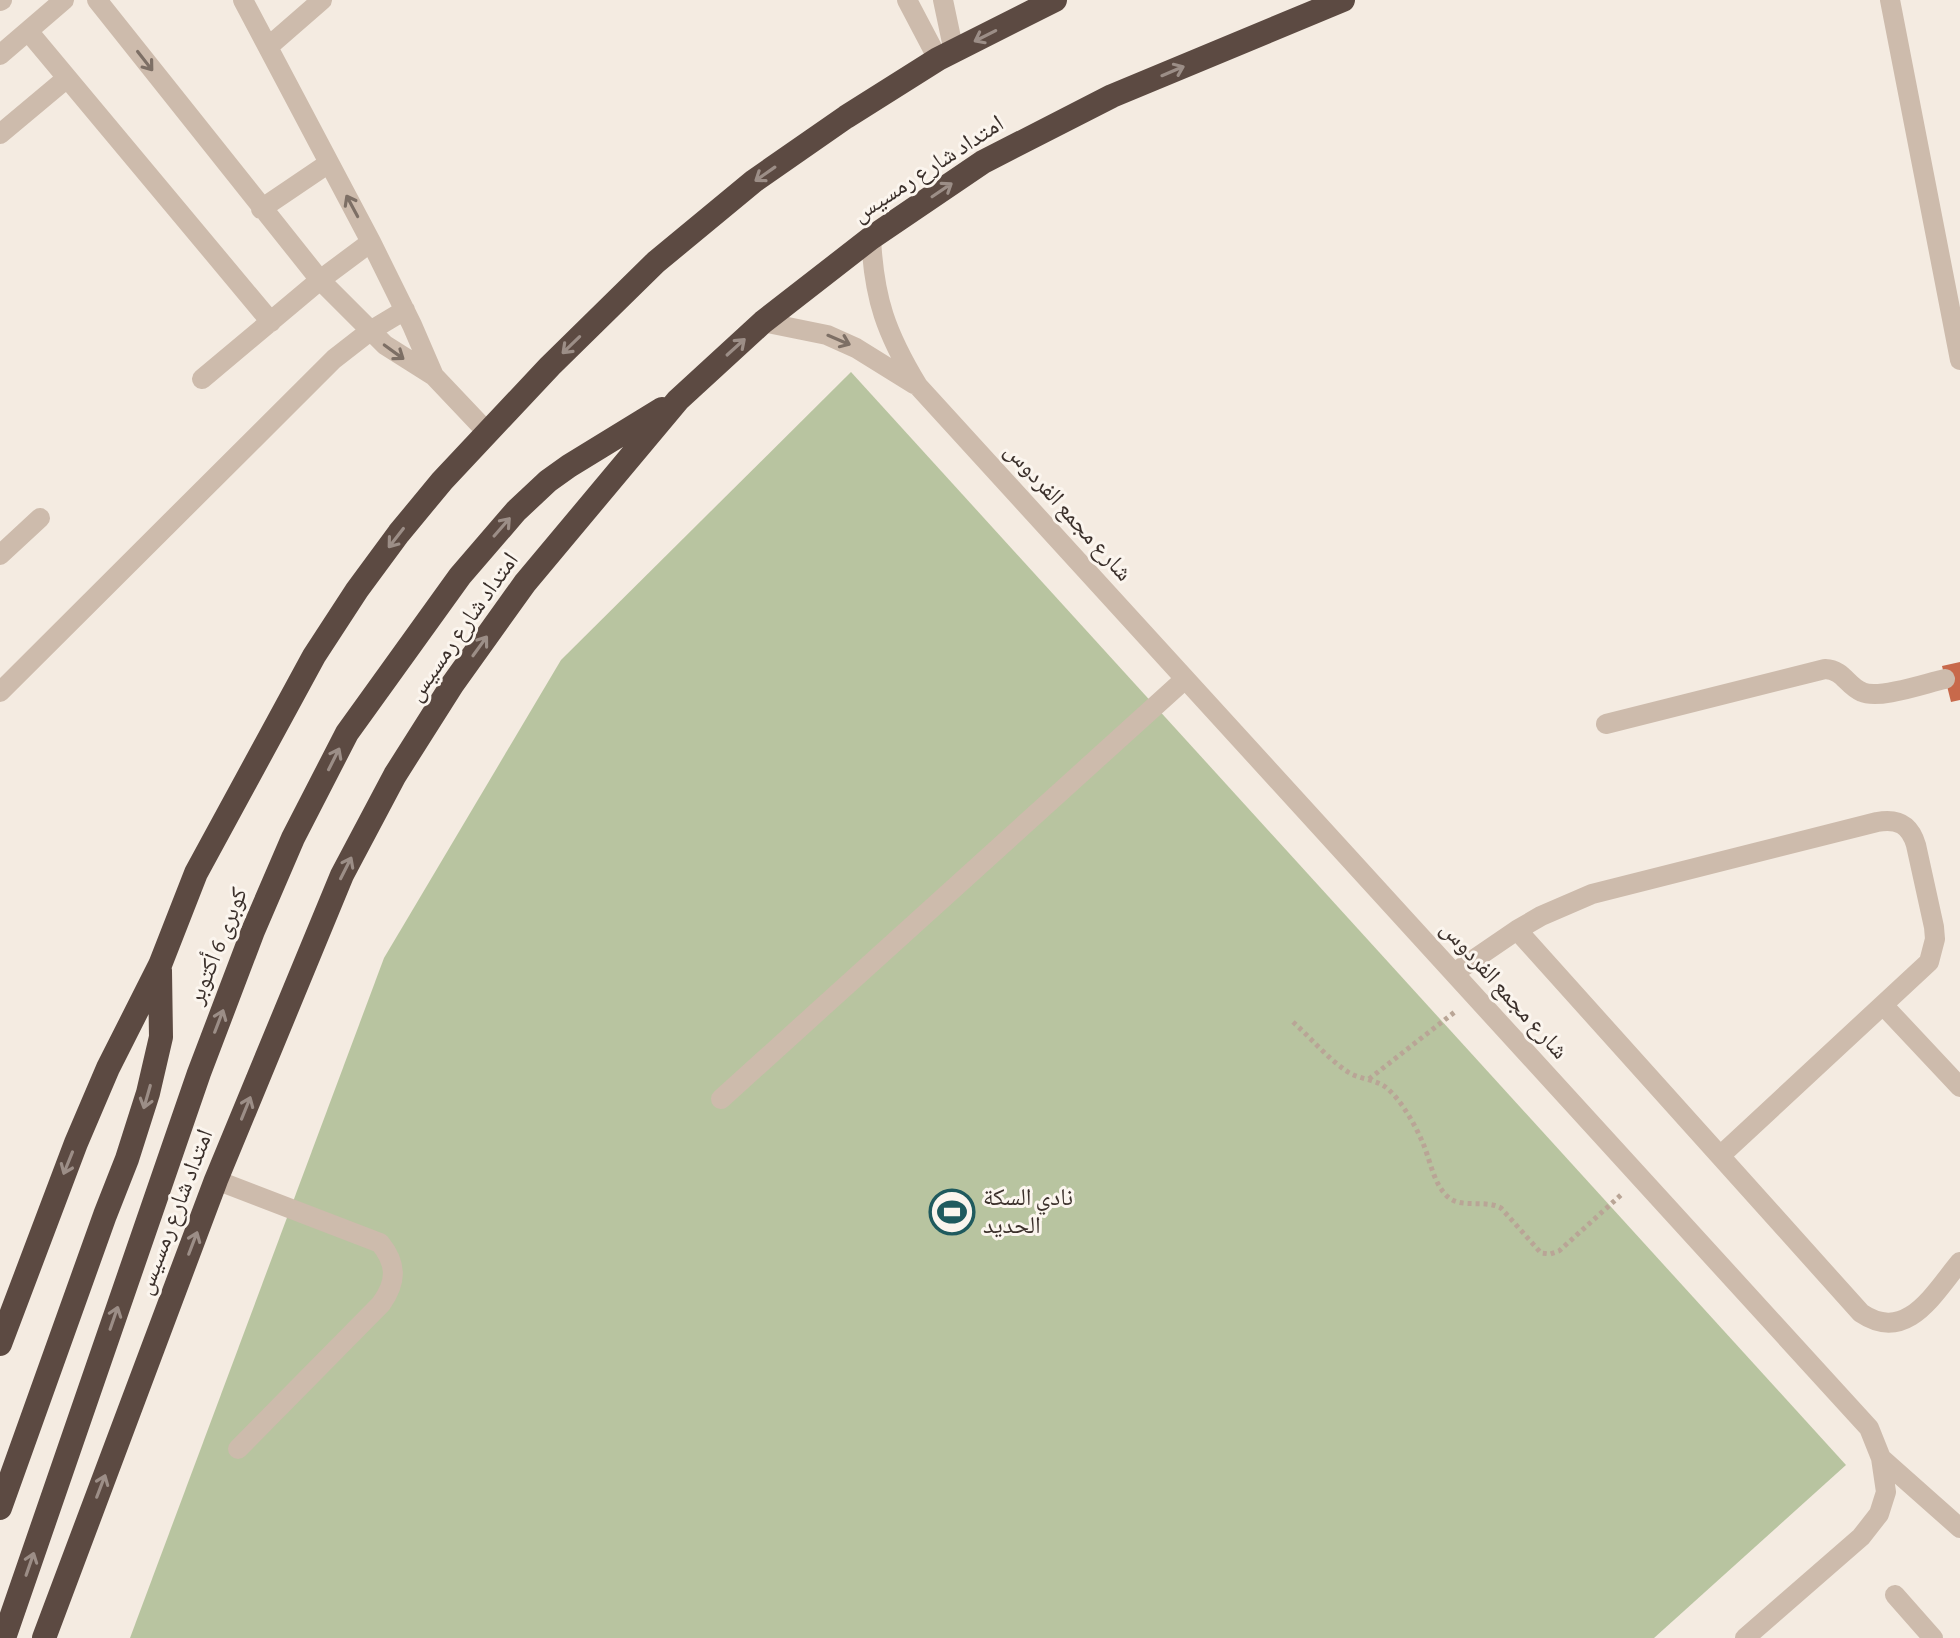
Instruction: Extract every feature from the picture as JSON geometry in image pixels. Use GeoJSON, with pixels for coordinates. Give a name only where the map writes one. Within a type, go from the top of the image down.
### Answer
{"type":"FeatureCollection","features":[{"type":"Feature","properties":{"kind":"highway"},"geometry":{"type":"LineString","coordinates":[[0,1344],[57,1190],[92,1106],[160,965],[196,873],[314,656],[399,533],[550,366],[656,262],[754,181],[846,117],[946,55],[1055,0]]}},
{"type":"Feature","properties":{"kind":"highway","name":"امتداد شارع رمسيس"},"geometry":{"type":"LineString","coordinates":[[44,1638],[216,1180],[342,875],[395,775],[452,685],[525,583],[678,400],[763,322],[871,238],[983,162],[1112,96],[1343,0]]}},
{"type":"Feature","properties":{"kind":"highway","name":"كوبرى 6 أكتوبر"},"geometry":{"type":"LineString","coordinates":[[4,1638],[167,1162],[253,931],[293,838],[347,733],[460,576],[516,511],[548,481],[612,438],[678,400]]}},
{"type":"Feature","properties":{"kind":"highway","name":"كوبرى 6 أكتوبر"},"geometry":{"type":"LineString","coordinates":[[0,1508],[148,1093],[161,1037],[160,965]]}},
{"type":"Feature","properties":{"kind":"street"},"geometry":{"type":"LineString","coordinates":[[0,55],[64,0]]}},
{"type":"Feature","properties":{"kind":"street"},"geometry":{"type":"LineString","coordinates":[[97,0],[320,280],[392,351],[434,376],[488,433]]}},
{"type":"Feature","properties":{"kind":"street"},"geometry":{"type":"LineString","coordinates":[[243,0],[371,242],[434,376]]}},
{"type":"Feature","properties":{"kind":"street"},"geometry":{"type":"LineString","coordinates":[[268,47],[322,0]]}},
{"type":"Feature","properties":{"kind":"street"},"geometry":{"type":"LineString","coordinates":[[907,0],[946,55]]}},
{"type":"Feature","properties":{"kind":"street"},"geometry":{"type":"LineString","coordinates":[[943,0],[946,55]]}},
{"type":"Feature","properties":{"kind":"street"},"geometry":{"type":"LineString","coordinates":[[1890,0],[1960,360]]}},
{"type":"Feature","properties":{"kind":"street"},"geometry":{"type":"LineString","coordinates":[[28,31],[271,322]]}},
{"type":"Feature","properties":{"kind":"street"},"geometry":{"type":"LineString","coordinates":[[0,134],[67,78]]}},
{"type":"Feature","properties":{"kind":"street"},"geometry":{"type":"LineString","coordinates":[[261,209],[329,163]]}},
{"type":"Feature","properties":{"kind":"street","name":"شارع مجمع الفردوس"},"geometry":{"type":"LineString","coordinates":[[871,238],[878,299],[887,329],[918,386],[1869,1428],[1881,1458],[1886,1492],[1879,1514],[1861,1537],[1745,1638]]}},
{"type":"Feature","properties":{"kind":"street"},"geometry":{"type":"LineString","coordinates":[[202,379],[320,280],[371,242]]}},
{"type":"Feature","properties":{"kind":"street"},"geometry":{"type":"LineString","coordinates":[[0,692],[317,375],[370,331],[405,310]]}},
{"type":"Feature","properties":{"kind":"street","name":"شارع مجمع الفردوس"},"geometry":{"type":"LineString","coordinates":[[763,322],[827,335],[856,348],[918,386]]}},
{"type":"Feature","properties":{"kind":"street"},"geometry":{"type":"LineString","coordinates":[[0,555],[40,518]]}},
{"type":"Feature","properties":{"kind":"street"},"geometry":{"type":"LineString","coordinates":[[1606,724],[1825,669],[1843,674],[1855,688],[1873,695],[1945,679]]}},
{"type":"Feature","properties":{"kind":"street"},"geometry":{"type":"LineString","coordinates":[[721,1099],[1185,679]]}},
{"type":"Feature","properties":{"kind":"street"},"geometry":{"type":"LineString","coordinates":[[1454,973],[1541,916],[1592,894],[1890,820],[1903,823],[1912,833],[1935,939],[1929,962],[1720,1156]]}},
{"type":"Feature","properties":{"kind":"street"},"geometry":{"type":"LineString","coordinates":[[1517,930],[1861,1313],[1870,1319],[1892,1323],[1912,1317],[1960,1262]]}},
{"type":"Feature","properties":{"kind":"street"},"geometry":{"type":"LineString","coordinates":[[1883,1005],[1960,1087]]}},
{"type":"Feature","properties":{"kind":"street"},"geometry":{"type":"LineString","coordinates":[[216,1180],[380,1243],[390,1256],[394,1273],[391,1291],[381,1304],[238,1449]]}},
{"type":"Feature","properties":{"kind":"street"},"geometry":{"type":"LineString","coordinates":[[1881,1458],[1960,1528]]}},
{"type":"Feature","properties":{"kind":"street"},"geometry":{"type":"LineString","coordinates":[[1895,1595],[1933,1638]]}},
{"type":"Feature","properties":{"kind":"path"},"geometry":{"type":"LineString","coordinates":[[1369,1080],[1474,996]]}},
{"type":"Feature","properties":{"kind":"path"},"geometry":{"type":"LineString","coordinates":[[1293,1022],[1350,1074],[1387,1089],[1410,1118],[1437,1182],[1449,1199],[1460,1203],[1482,1202],[1501,1208],[1541,1253],[1559,1251],[1640,1177]]}},
{"type":"Feature","properties":{"kind":"green space","name":"نادي السكة الحديد"},"geometry":{"type":"Polygon","coordinates":[[[851,372],[1846,1465],[1654,1638],[130,1638],[384,958],[561,660],[851,372]]]}},
{"type":"Feature","properties":{"kind":"building"},"geometry":{"type":"Polygon","coordinates":[[[1960,662],[1960,700],[1951,702],[1942,666],[1960,662]]]}},
{"type":"Feature","properties":{"kind":"place","name":"نادي السكة الحديد"},"geometry":{"type":"Point","coordinates":[952,1212]}}]}
